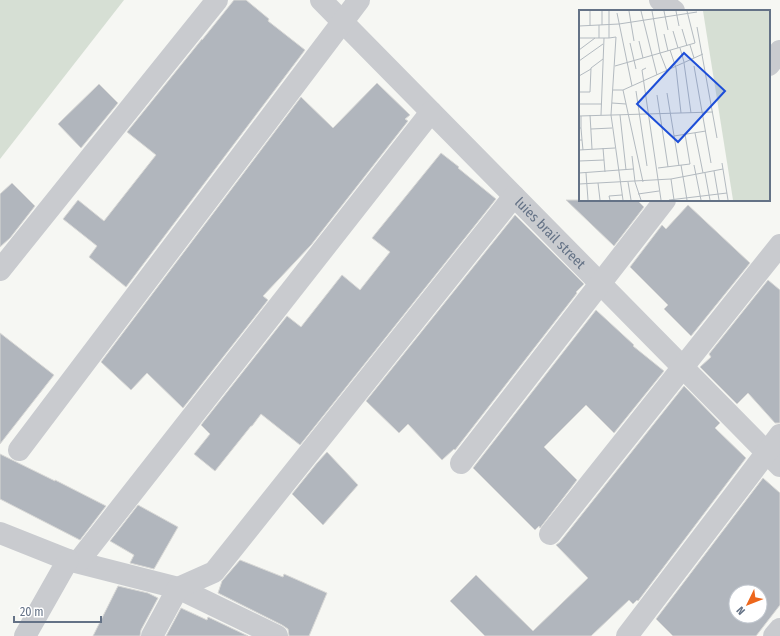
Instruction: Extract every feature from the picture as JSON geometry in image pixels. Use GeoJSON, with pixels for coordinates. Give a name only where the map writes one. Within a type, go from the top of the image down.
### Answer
{"type":"FeatureCollection","features":[{"type":"Feature","properties":{"kind":"street"},"geometry":{"type":"LineString","coordinates":[[0,270],[217,0]]}},
{"type":"Feature","properties":{"kind":"street","name":"luies brail street"},"geometry":{"type":"LineString","coordinates":[[321,0],[773,459]]}},
{"type":"Feature","properties":{"kind":"street"},"geometry":{"type":"LineString","coordinates":[[19,450],[359,0]]}},
{"type":"Feature","properties":{"kind":"street"},"geometry":{"type":"LineString","coordinates":[[770,64],[780,51]]}},
{"type":"Feature","properties":{"kind":"street"},"geometry":{"type":"LineString","coordinates":[[26,636],[73,561],[431,112]]}},
{"type":"Feature","properties":{"kind":"street"},"geometry":{"type":"LineString","coordinates":[[152,636],[178,588],[214,572],[514,196]]}},
{"type":"Feature","properties":{"kind":"street"},"geometry":{"type":"LineString","coordinates":[[461,463],[663,201]]}},
{"type":"Feature","properties":{"kind":"street"},"geometry":{"type":"LineString","coordinates":[[550,534],[780,245]]}},
{"type":"Feature","properties":{"kind":"street"},"geometry":{"type":"LineString","coordinates":[[626,636],[773,459],[780,435]]}},
{"type":"Feature","properties":{"kind":"street"},"geometry":{"type":"LineString","coordinates":[[0,533],[73,561],[178,588],[277,636]]}},
{"type":"Feature","properties":{"kind":"street"},"geometry":{"type":"LineString","coordinates":[[774,636],[780,629]]}},
{"type":"Feature","properties":{"kind":"shaded area"},"geometry":{"type":"Polygon","coordinates":[[[0,0],[124,0],[0,159],[0,0]]]}},
{"type":"Feature","properties":{"kind":"building"},"geometry":{"type":"Polygon","coordinates":[[[234,0],[246,0],[269,19],[268,21],[305,50],[126,287],[89,257],[97,246],[63,219],[78,200],[104,221],[156,155],[127,132],[234,0]]]}},
{"type":"Feature","properties":{"kind":"building"},"geometry":{"type":"Polygon","coordinates":[[[377,83],[410,115],[405,119],[408,121],[311,245],[263,296],[268,300],[183,408],[147,373],[131,390],[101,362],[301,97],[333,128],[377,83]]]}},
{"type":"Feature","properties":{"kind":"building"},"geometry":{"type":"Polygon","coordinates":[[[99,84],[118,103],[81,148],[58,124],[99,84]]]}},
{"type":"Feature","properties":{"kind":"building"},"geometry":{"type":"Polygon","coordinates":[[[441,153],[496,199],[300,445],[261,414],[215,471],[194,454],[210,434],[201,425],[287,316],[301,327],[342,275],[360,290],[390,252],[372,238],[441,153]]]}},
{"type":"Feature","properties":{"kind":"building"},"geometry":{"type":"Polygon","coordinates":[[[12,183],[35,206],[10,238],[0,247],[0,194],[12,183]]]}},
{"type":"Feature","properties":{"kind":"building"},"geometry":{"type":"Polygon","coordinates":[[[566,200],[638,201],[644,207],[614,246],[566,200]]]}},
{"type":"Feature","properties":{"kind":"building"},"geometry":{"type":"Polygon","coordinates":[[[688,205],[750,263],[691,336],[664,309],[668,305],[630,267],[662,225],[666,229],[688,205]]]}},
{"type":"Feature","properties":{"kind":"building"},"geometry":{"type":"Polygon","coordinates":[[[515,215],[584,284],[576,292],[577,293],[455,450],[454,449],[442,460],[408,424],[399,433],[366,401],[515,215]]]}},
{"type":"Feature","properties":{"kind":"building"},"geometry":{"type":"Polygon","coordinates":[[[768,280],[780,290],[780,423],[775,423],[748,393],[737,404],[700,367],[711,357],[709,354],[768,280]]]}},
{"type":"Feature","properties":{"kind":"building"},"geometry":{"type":"Polygon","coordinates":[[[596,310],[634,345],[633,346],[664,371],[614,433],[586,405],[544,447],[577,480],[540,528],[539,526],[535,530],[473,468],[596,310]]]}},
{"type":"Feature","properties":{"kind":"building"},"geometry":{"type":"Polygon","coordinates":[[[0,333],[54,375],[0,444],[0,333]]]}},
{"type":"Feature","properties":{"kind":"building"},"geometry":{"type":"Polygon","coordinates":[[[684,386],[720,423],[715,428],[746,458],[638,601],[637,600],[633,604],[629,600],[591,636],[485,636],[450,601],[476,575],[533,631],[588,578],[556,545],[560,542],[684,386]]]}},
{"type":"Feature","properties":{"kind":"building"},"geometry":{"type":"Polygon","coordinates":[[[327,452],[358,485],[323,525],[292,494],[327,452]]]}},
{"type":"Feature","properties":{"kind":"building"},"geometry":{"type":"Polygon","coordinates":[[[0,454],[106,506],[80,540],[0,499],[0,454]]]}},
{"type":"Feature","properties":{"kind":"building"},"geometry":{"type":"Polygon","coordinates":[[[763,478],[780,493],[780,605],[768,620],[768,584],[728,584],[728,624],[765,624],[756,636],[673,636],[656,619],[763,478]]]}},
{"type":"Feature","properties":{"kind":"building"},"geometry":{"type":"Polygon","coordinates":[[[138,505],[178,527],[154,569],[130,563],[134,555],[110,541],[138,505]]]}},
{"type":"Feature","properties":{"kind":"building"},"geometry":{"type":"Polygon","coordinates":[[[240,560],[283,577],[284,574],[327,593],[309,636],[289,636],[288,629],[282,625],[218,593],[222,581],[240,560]]]}},
{"type":"Feature","properties":{"kind":"building"},"geometry":{"type":"Polygon","coordinates":[[[118,586],[148,593],[158,598],[141,630],[140,636],[93,636],[118,586]]]}},
{"type":"Feature","properties":{"kind":"building"},"geometry":{"type":"Polygon","coordinates":[[[181,608],[207,620],[208,617],[248,636],[166,636],[181,608]]]}}]}
